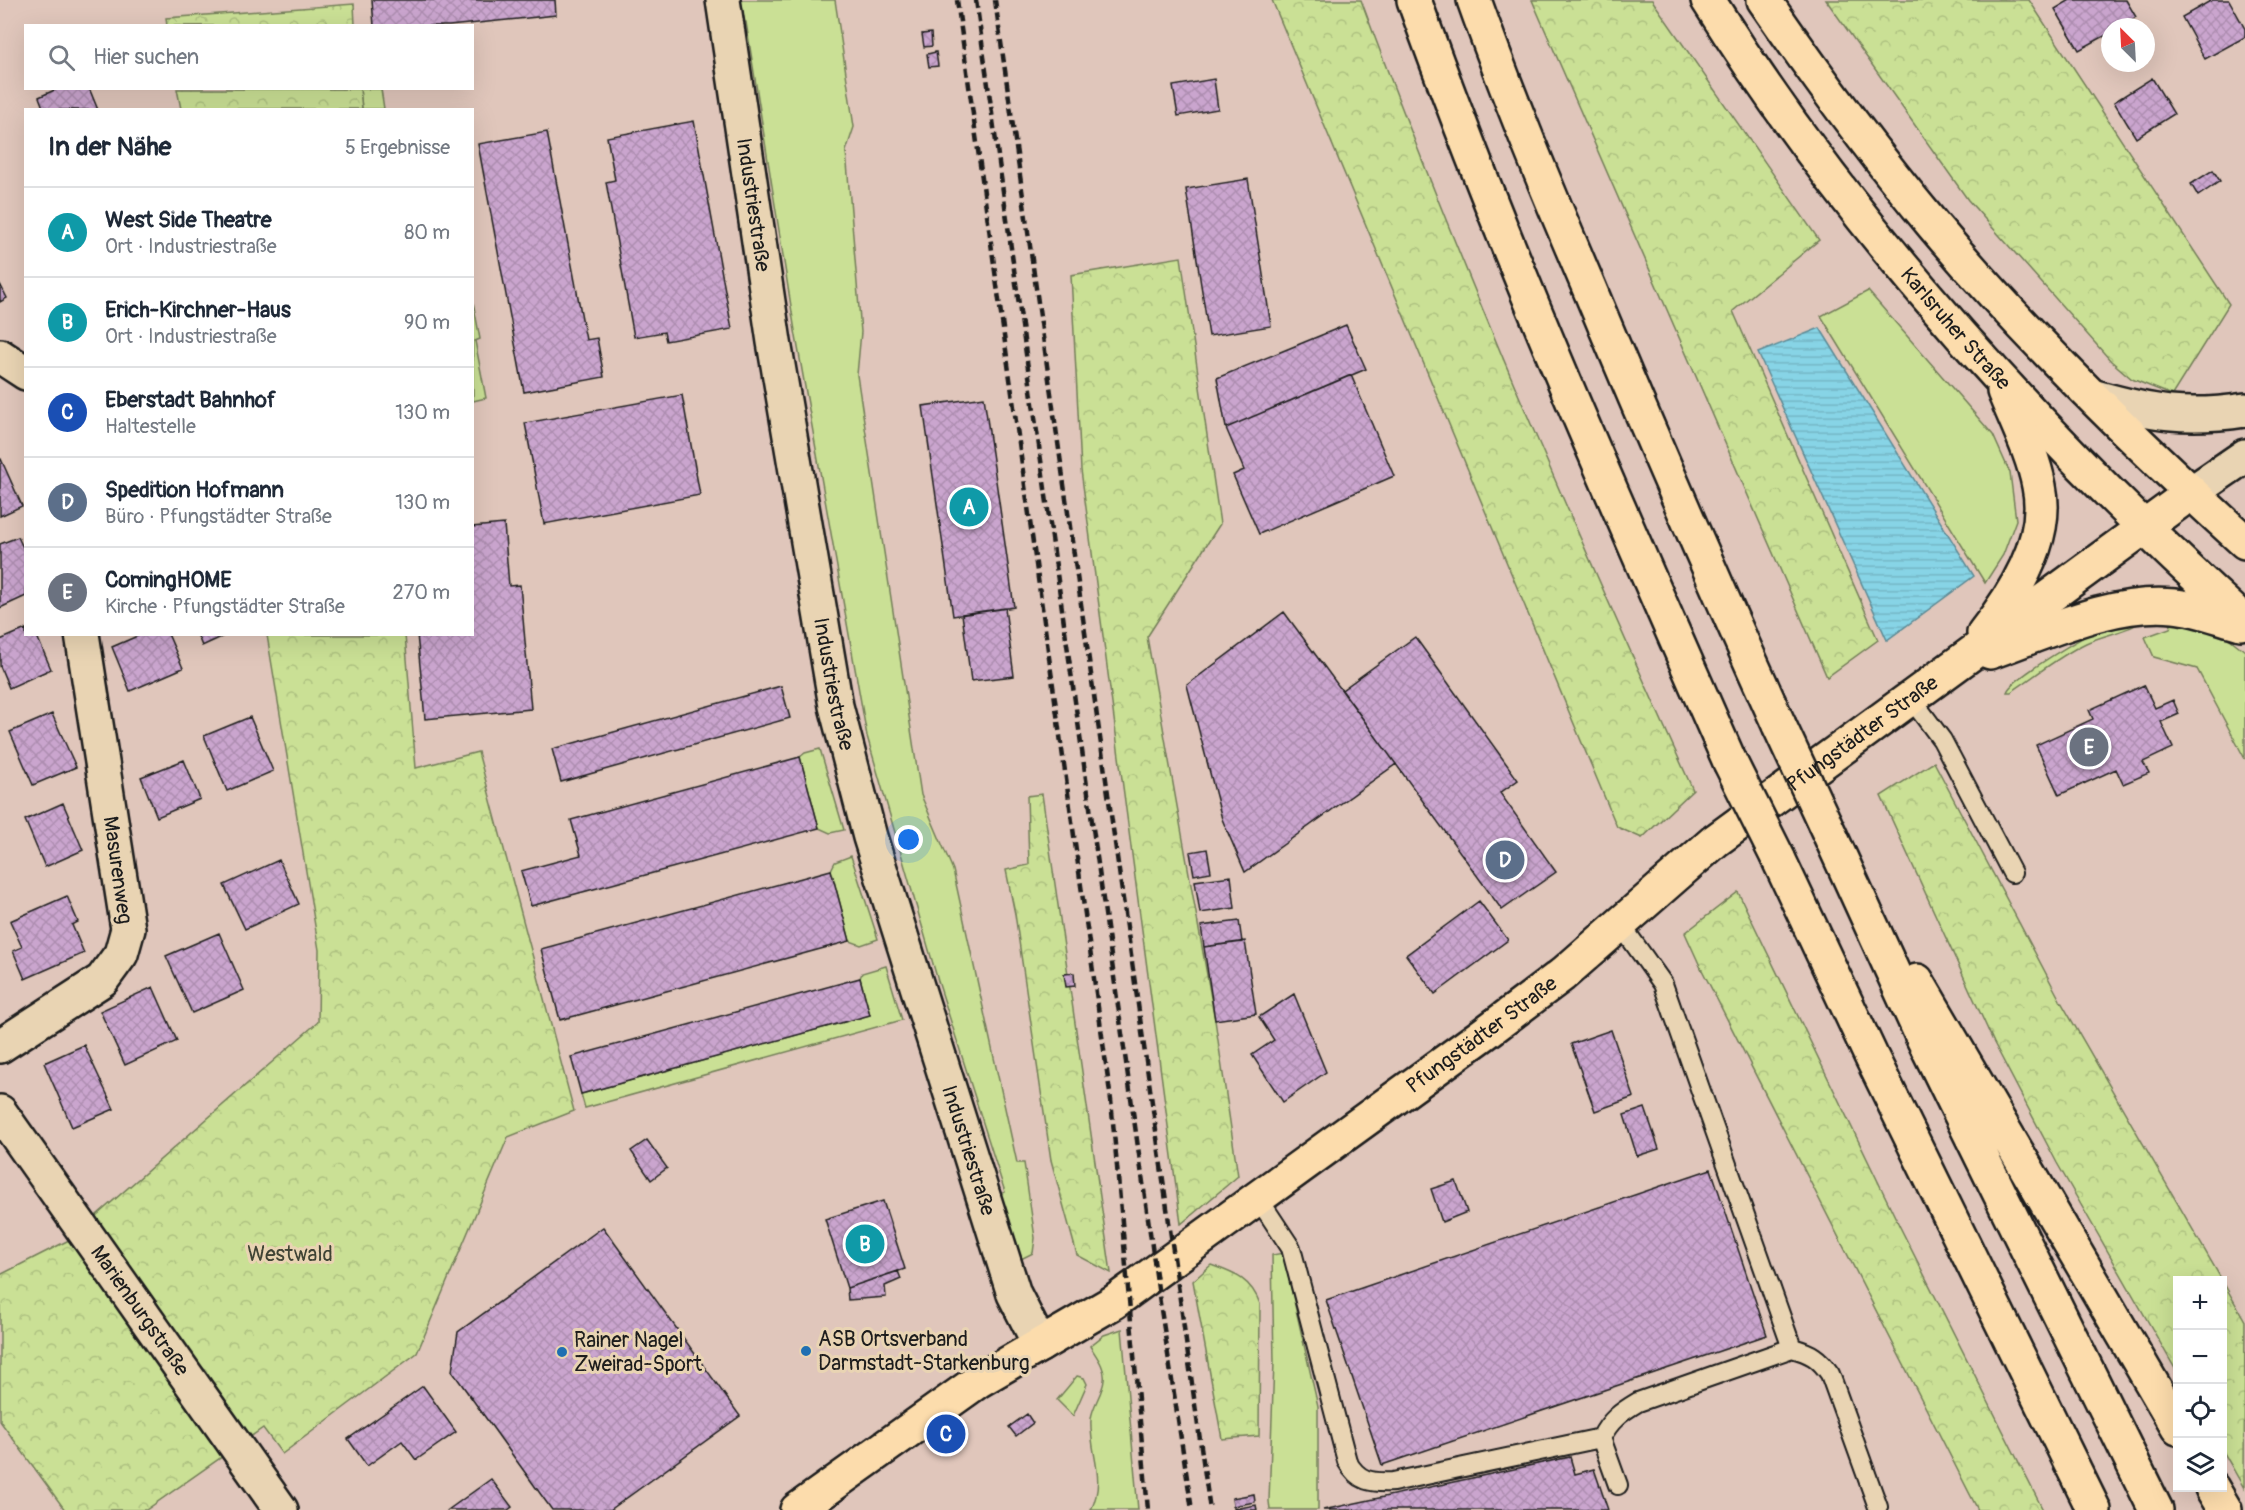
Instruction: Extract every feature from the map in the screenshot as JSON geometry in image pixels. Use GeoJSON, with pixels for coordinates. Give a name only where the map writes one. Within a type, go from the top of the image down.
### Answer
{"type":"FeatureCollection","features":[{"type":"Feature","properties":{"kind":"main road"},"geometry":{"type":"LineString","coordinates":[[1414,0],[1487,194],[1610,489],[1730,762],[1872,1058],[2094,1510]]}},
{"type":"Feature","properties":{"kind":"main road"},"geometry":{"type":"LineString","coordinates":[[1474,0],[1525,136],[1631,389],[1779,725],[1926,1046],[2156,1510]]}},
{"type":"Feature","properties":{"kind":"main road","name":"Karlsruher Straße"},"geometry":{"type":"LineString","coordinates":[[1708,0],[1761,81],[1873,231],[1998,376],[2144,527],[2245,623]]}},
{"type":"Feature","properties":{"kind":"main road"},"geometry":{"type":"LineString","coordinates":[[1764,0],[1831,95],[1934,226],[1986,285],[2191,493],[2245,542]]}},
{"type":"Feature","properties":{"kind":"main road"},"geometry":{"type":"LineString","coordinates":[[1960,662],[2013,591],[2033,549],[2042,512],[2035,471],[1998,376]]}},
{"type":"Feature","properties":{"kind":"main road","name":"Pfungstädter Straße"},"geometry":{"type":"LineString","coordinates":[[797,1510],[978,1381],[1114,1302],[1485,1033],[1562,975],[1715,841],[2191,493]]}},
{"type":"Feature","properties":{"kind":"main road"},"geometry":{"type":"LineString","coordinates":[[1960,662],[2106,612],[2156,605],[2193,609],[2245,623]]}},
{"type":"Feature","properties":{"kind":"main road"},"geometry":{"type":"LineString","coordinates":[[1825,824],[2173,1419]]}},
{"type":"Feature","properties":{"kind":"street","name":"Industriestraße"},"geometry":{"type":"LineString","coordinates":[[723,0],[774,342],[836,706],[848,761],[1014,1294],[1040,1345]]}},
{"type":"Feature","properties":{"kind":"street"},"geometry":{"type":"LineString","coordinates":[[0,356],[24,372]]}},
{"type":"Feature","properties":{"kind":"street"},"geometry":{"type":"LineString","coordinates":[[2095,397],[2163,414],[2188,416],[2245,410]]}},
{"type":"Feature","properties":{"kind":"street"},"geometry":{"type":"LineString","coordinates":[[2191,493],[2245,456]]}},
{"type":"Feature","properties":{"kind":"street","name":"Masurenweg"},"geometry":{"type":"LineString","coordinates":[[0,1046],[102,980],[121,954],[128,929],[82,636]]}},
{"type":"Feature","properties":{"kind":"street","name":"Marienburgstraße"},"geometry":{"type":"LineString","coordinates":[[0,1112],[281,1510]]}},
{"type":"Feature","properties":{"kind":"lane"},"geometry":{"type":"LineString","coordinates":[[1911,697],[1942,740],[2012,873]]}},
{"type":"Feature","properties":{"kind":"lane"},"geometry":{"type":"LineString","coordinates":[[1621,925],[1663,984],[1792,1348]]}},
{"type":"Feature","properties":{"kind":"lane"},"geometry":{"type":"LineString","coordinates":[[1258,1198],[1291,1248],[1347,1461],[1353,1473],[1364,1480],[1393,1482],[1601,1438]]}},
{"type":"Feature","properties":{"kind":"lane"},"geometry":{"type":"LineString","coordinates":[[1618,1485],[1601,1438],[1608,1424],[1638,1402],[1792,1348],[1809,1352],[1821,1361],[1830,1374],[1878,1507]]}},
{"type":"Feature","properties":{"kind":"green space"},"geometry":{"type":"Polygon","coordinates":[[[736,0],[835,0],[854,127],[846,151],[861,332],[857,375],[921,795],[953,870],[1017,1163],[1024,1163],[1035,1238],[1033,1253],[1023,1258],[1016,1258],[996,1196],[1005,1192],[938,981],[867,736],[794,325],[746,22],[739,23],[736,0]]]}},
{"type":"Feature","properties":{"kind":"green space"},"geometry":{"type":"Polygon","coordinates":[[[1272,0],[1361,0],[1478,299],[1605,595],[1693,790],[1642,838],[1617,827],[1272,0]]]}},
{"type":"Feature","properties":{"kind":"green space"},"geometry":{"type":"Polygon","coordinates":[[[1532,0],[1652,0],[1819,240],[1733,311],[1878,640],[1827,677],[1532,0]]]}},
{"type":"Feature","properties":{"kind":"green space"},"geometry":{"type":"Polygon","coordinates":[[[1826,0],[2029,0],[2229,304],[2172,395],[2132,379],[2111,361],[1968,200],[1826,0]]]}},
{"type":"Feature","properties":{"kind":"green space"},"geometry":{"type":"Polygon","coordinates":[[[354,4],[355,24],[167,24],[166,18],[354,4]]]}},
{"type":"Feature","properties":{"kind":"green space"},"geometry":{"type":"Polygon","coordinates":[[[177,90],[360,90],[362,108],[181,108],[177,90]]]}},
{"type":"Feature","properties":{"kind":"green space"},"geometry":{"type":"Polygon","coordinates":[[[360,90],[381,90],[384,108],[362,108],[360,90]]]}},
{"type":"Feature","properties":{"kind":"green space"},"geometry":{"type":"Polygon","coordinates":[[[1181,257],[1220,524],[1147,637],[1215,1020],[1238,1176],[1181,1224],[1081,470],[1071,275],[1181,257]]]}},
{"type":"Feature","properties":{"kind":"green space"},"geometry":{"type":"Polygon","coordinates":[[[1868,291],[1993,435],[2010,473],[2016,520],[2003,555],[1985,583],[1821,316],[1868,291]]]}},
{"type":"Feature","properties":{"kind":"green space"},"geometry":{"type":"Polygon","coordinates":[[[474,307],[480,339],[475,341],[486,398],[474,401],[474,307]]]}},
{"type":"Feature","properties":{"kind":"green space"},"geometry":{"type":"Polygon","coordinates":[[[2173,619],[2221,632],[2245,651],[2245,759],[2197,669],[2154,657],[2145,637],[2170,628],[2173,619]]]}},
{"type":"Feature","properties":{"kind":"green space"},"geometry":{"type":"Polygon","coordinates":[[[2142,621],[2130,628],[2076,648],[2011,692],[2007,692],[2037,666],[2100,628],[2142,621]]]}},
{"type":"Feature","properties":{"kind":"green space","name":"Westwald"},"geometry":{"type":"Polygon","coordinates":[[[267,636],[405,636],[416,768],[478,752],[574,1111],[508,1137],[417,1353],[282,1454],[263,1428],[146,1510],[65,1510],[0,1421],[0,1275],[67,1241],[318,1022],[319,950],[267,636]]]}},
{"type":"Feature","properties":{"kind":"green space"},"geometry":{"type":"Polygon","coordinates":[[[820,749],[844,830],[830,833],[819,828],[800,757],[805,753],[820,749]]]}},
{"type":"Feature","properties":{"kind":"green space"},"geometry":{"type":"Polygon","coordinates":[[[1934,762],[2061,1002],[2220,1276],[2173,1276],[2173,1365],[2057,1163],[1994,1043],[1881,796],[1934,762]]]}},
{"type":"Feature","properties":{"kind":"green space"},"geometry":{"type":"Polygon","coordinates":[[[1042,794],[1111,1273],[1077,1255],[1051,1160],[1015,914],[1006,870],[1029,865],[1027,796],[1042,794]]]}},
{"type":"Feature","properties":{"kind":"green space"},"geometry":{"type":"Polygon","coordinates":[[[851,856],[878,939],[861,945],[850,941],[831,870],[835,862],[851,856]]]}},
{"type":"Feature","properties":{"kind":"green space"},"geometry":{"type":"Polygon","coordinates":[[[1738,892],[1900,1227],[2043,1510],[1978,1510],[1700,966],[1685,933],[1738,892]]]}},
{"type":"Feature","properties":{"kind":"green space"},"geometry":{"type":"Polygon","coordinates":[[[886,966],[902,1020],[585,1108],[581,1094],[870,1015],[860,978],[862,973],[886,966]]]}},
{"type":"Feature","properties":{"kind":"green space"},"geometry":{"type":"Polygon","coordinates":[[[1283,1253],[1318,1406],[1318,1510],[1270,1510],[1274,1362],[1272,1255],[1283,1253]]]}},
{"type":"Feature","properties":{"kind":"green space"},"geometry":{"type":"Polygon","coordinates":[[[1211,1265],[1242,1278],[1252,1289],[1260,1304],[1259,1436],[1222,1439],[1193,1281],[1211,1265]]]}},
{"type":"Feature","properties":{"kind":"green space"},"geometry":{"type":"Polygon","coordinates":[[[2227,1289],[2245,1321],[2244,1488],[2227,1458],[2227,1289]]]}},
{"type":"Feature","properties":{"kind":"green space"},"geometry":{"type":"Polygon","coordinates":[[[1122,1329],[1138,1510],[1091,1510],[1096,1498],[1098,1475],[1092,1443],[1091,1419],[1103,1385],[1104,1371],[1090,1346],[1104,1335],[1122,1329]]]}},
{"type":"Feature","properties":{"kind":"green space"},"geometry":{"type":"Polygon","coordinates":[[[1077,1376],[1084,1378],[1087,1384],[1073,1416],[1057,1400],[1077,1376]]]}},
{"type":"Feature","properties":{"kind":"water"},"geometry":{"type":"Polygon","coordinates":[[[1820,328],[1974,576],[1887,640],[1758,353],[1820,328]]]}},
{"type":"Feature","properties":{"kind":"building"},"geometry":{"type":"Polygon","coordinates":[[[372,0],[555,0],[556,15],[468,24],[374,24],[372,0]]]}},
{"type":"Feature","properties":{"kind":"building"},"geometry":{"type":"Polygon","coordinates":[[[2070,0],[2126,0],[2136,17],[2101,18],[2101,38],[2079,50],[2055,9],[2070,0]]]}},
{"type":"Feature","properties":{"kind":"building"},"geometry":{"type":"Polygon","coordinates":[[[2212,0],[2229,0],[2245,29],[2245,37],[2205,59],[2182,17],[2212,0]]]}},
{"type":"Feature","properties":{"kind":"building"},"geometry":{"type":"Polygon","coordinates":[[[931,33],[932,46],[924,47],[922,34],[931,33]]]}},
{"type":"Feature","properties":{"kind":"building"},"geometry":{"type":"Polygon","coordinates":[[[936,52],[938,66],[929,67],[927,54],[936,52]]]}},
{"type":"Feature","properties":{"kind":"building"},"geometry":{"type":"Polygon","coordinates":[[[2152,78],[2174,114],[2136,138],[2114,102],[2152,78]]]}},
{"type":"Feature","properties":{"kind":"building"},"geometry":{"type":"Polygon","coordinates":[[[1214,79],[1218,109],[1178,116],[1173,86],[1214,79]]]}},
{"type":"Feature","properties":{"kind":"building"},"geometry":{"type":"Polygon","coordinates":[[[55,90],[90,90],[97,108],[43,108],[39,97],[55,90]]]}},
{"type":"Feature","properties":{"kind":"building"},"geometry":{"type":"Polygon","coordinates":[[[694,121],[732,329],[666,341],[664,332],[634,337],[606,182],[615,180],[607,137],[694,121]]]}},
{"type":"Feature","properties":{"kind":"building"},"geometry":{"type":"Polygon","coordinates":[[[547,132],[586,340],[597,338],[604,377],[524,392],[478,144],[547,132]]]}},
{"type":"Feature","properties":{"kind":"building"},"geometry":{"type":"Polygon","coordinates":[[[2213,170],[2220,181],[2198,196],[2191,184],[2213,170]]]}},
{"type":"Feature","properties":{"kind":"building"},"geometry":{"type":"Polygon","coordinates":[[[1248,179],[1271,326],[1209,336],[1186,189],[1248,179]]]}},
{"type":"Feature","properties":{"kind":"building"},"geometry":{"type":"Polygon","coordinates":[[[0,284],[7,298],[0,302],[0,284]]]}},
{"type":"Feature","properties":{"kind":"building"},"geometry":{"type":"Polygon","coordinates":[[[1346,325],[1366,369],[1226,428],[1217,378],[1346,325]]]}},
{"type":"Feature","properties":{"kind":"building"},"geometry":{"type":"Polygon","coordinates":[[[1351,375],[1394,476],[1259,534],[1233,475],[1244,470],[1226,428],[1351,375]]]}},
{"type":"Feature","properties":{"kind":"building"},"geometry":{"type":"Polygon","coordinates":[[[682,395],[700,495],[544,524],[525,423],[682,395]]]}},
{"type":"Feature","properties":{"kind":"building"},"geometry":{"type":"Polygon","coordinates":[[[984,397],[1014,607],[953,616],[923,406],[984,397]]]}},
{"type":"Feature","properties":{"kind":"building"},"geometry":{"type":"Polygon","coordinates":[[[0,460],[22,506],[0,516],[0,460]]]}},
{"type":"Feature","properties":{"kind":"building"},"geometry":{"type":"Polygon","coordinates":[[[504,524],[509,586],[520,585],[531,709],[425,719],[417,636],[474,636],[474,527],[504,524]]]}},
{"type":"Feature","properties":{"kind":"building"},"geometry":{"type":"Polygon","coordinates":[[[18,537],[24,550],[24,597],[0,608],[0,544],[18,537]]]}},
{"type":"Feature","properties":{"kind":"building"},"geometry":{"type":"Polygon","coordinates":[[[1005,608],[1014,676],[971,681],[962,614],[1005,608]]]}},
{"type":"Feature","properties":{"kind":"building"},"geometry":{"type":"Polygon","coordinates":[[[1284,612],[1396,764],[1245,872],[1222,819],[1187,685],[1284,612]]]}},
{"type":"Feature","properties":{"kind":"building"},"geometry":{"type":"Polygon","coordinates":[[[24,630],[24,636],[37,636],[51,669],[9,688],[0,666],[0,640],[24,630]]]}},
{"type":"Feature","properties":{"kind":"building"},"geometry":{"type":"Polygon","coordinates":[[[137,636],[169,636],[183,668],[130,691],[112,647],[137,636]]]}},
{"type":"Feature","properties":{"kind":"building"},"geometry":{"type":"Polygon","coordinates":[[[198,636],[224,636],[202,646],[198,636]]]}},
{"type":"Feature","properties":{"kind":"building"},"geometry":{"type":"Polygon","coordinates":[[[1415,637],[1518,780],[1500,793],[1556,872],[1502,910],[1342,690],[1415,637]]]}},
{"type":"Feature","properties":{"kind":"building"},"geometry":{"type":"Polygon","coordinates":[[[2144,685],[2155,708],[2173,700],[2179,714],[2161,722],[2173,748],[2143,762],[2149,773],[2123,784],[2116,769],[2059,795],[2036,745],[2093,719],[2089,710],[2144,685]]]}},
{"type":"Feature","properties":{"kind":"building"},"geometry":{"type":"Polygon","coordinates":[[[781,686],[790,718],[561,782],[552,749],[781,686]]]}},
{"type":"Feature","properties":{"kind":"building"},"geometry":{"type":"Polygon","coordinates":[[[52,714],[76,767],[33,785],[10,732],[52,714]]]}},
{"type":"Feature","properties":{"kind":"building"},"geometry":{"type":"Polygon","coordinates":[[[250,717],[273,771],[227,791],[204,736],[250,717]]]}},
{"type":"Feature","properties":{"kind":"building"},"geometry":{"type":"Polygon","coordinates":[[[800,757],[819,828],[531,906],[521,871],[581,855],[571,820],[800,757]]]}},
{"type":"Feature","properties":{"kind":"building"},"geometry":{"type":"Polygon","coordinates":[[[184,760],[200,799],[157,817],[141,777],[184,760]]]}},
{"type":"Feature","properties":{"kind":"building"},"geometry":{"type":"Polygon","coordinates":[[[63,803],[83,850],[45,867],[25,820],[63,803]]]}},
{"type":"Feature","properties":{"kind":"building"},"geometry":{"type":"Polygon","coordinates":[[[1207,849],[1211,872],[1194,875],[1190,852],[1207,849]]]}},
{"type":"Feature","properties":{"kind":"building"},"geometry":{"type":"Polygon","coordinates":[[[279,860],[299,904],[245,929],[224,885],[279,860]]]}},
{"type":"Feature","properties":{"kind":"building"},"geometry":{"type":"Polygon","coordinates":[[[831,870],[850,941],[560,1020],[541,949],[831,870]]]}},
{"type":"Feature","properties":{"kind":"building"},"geometry":{"type":"Polygon","coordinates":[[[1231,876],[1235,908],[1200,913],[1195,881],[1231,876]]]}},
{"type":"Feature","properties":{"kind":"building"},"geometry":{"type":"Polygon","coordinates":[[[67,896],[78,922],[72,925],[84,953],[25,979],[13,951],[22,947],[10,921],[67,896]]]}},
{"type":"Feature","properties":{"kind":"building"},"geometry":{"type":"Polygon","coordinates":[[[1479,901],[1508,940],[1435,994],[1406,955],[1479,901]]]}},
{"type":"Feature","properties":{"kind":"building"},"geometry":{"type":"Polygon","coordinates":[[[1239,921],[1242,942],[1204,947],[1201,926],[1239,921]]]}},
{"type":"Feature","properties":{"kind":"building"},"geometry":{"type":"Polygon","coordinates":[[[219,933],[244,990],[192,1013],[166,956],[219,933]]]}},
{"type":"Feature","properties":{"kind":"building"},"geometry":{"type":"Polygon","coordinates":[[[1245,941],[1256,1014],[1215,1020],[1204,947],[1245,941]]]}},
{"type":"Feature","properties":{"kind":"building"},"geometry":{"type":"Polygon","coordinates":[[[1074,973],[1075,986],[1066,987],[1064,974],[1074,973]]]}},
{"type":"Feature","properties":{"kind":"building"},"geometry":{"type":"Polygon","coordinates":[[[860,978],[870,1015],[581,1094],[571,1057],[860,978]]]}},
{"type":"Feature","properties":{"kind":"building"},"geometry":{"type":"Polygon","coordinates":[[[153,987],[177,1041],[125,1065],[100,1011],[153,987]]]}},
{"type":"Feature","properties":{"kind":"building"},"geometry":{"type":"Polygon","coordinates":[[[1294,994],[1326,1072],[1283,1102],[1252,1055],[1274,1040],[1259,1017],[1294,994]]]}},
{"type":"Feature","properties":{"kind":"building"},"geometry":{"type":"Polygon","coordinates":[[[1611,1030],[1634,1097],[1595,1111],[1571,1044],[1611,1030]]]}},
{"type":"Feature","properties":{"kind":"building"},"geometry":{"type":"Polygon","coordinates":[[[84,1045],[114,1109],[72,1127],[44,1063],[84,1045]]]}},
{"type":"Feature","properties":{"kind":"building"},"geometry":{"type":"Polygon","coordinates":[[[1645,1108],[1659,1149],[1637,1156],[1624,1115],[1645,1108]]]}},
{"type":"Feature","properties":{"kind":"building"},"geometry":{"type":"Polygon","coordinates":[[[647,1140],[667,1168],[651,1180],[631,1151],[647,1140]]]}},
{"type":"Feature","properties":{"kind":"building"},"geometry":{"type":"Polygon","coordinates":[[[1711,1169],[1767,1335],[1382,1465],[1326,1300],[1711,1169]]]}},
{"type":"Feature","properties":{"kind":"building"},"geometry":{"type":"Polygon","coordinates":[[[1456,1181],[1467,1212],[1442,1222],[1431,1189],[1456,1181]]]}},
{"type":"Feature","properties":{"kind":"building"},"geometry":{"type":"Polygon","coordinates":[[[883,1201],[905,1269],[847,1288],[825,1219],[883,1201]]]}},
{"type":"Feature","properties":{"kind":"building"},"geometry":{"type":"Polygon","coordinates":[[[603,1227],[740,1416],[610,1510],[552,1510],[452,1371],[458,1332],[603,1227]]]}},
{"type":"Feature","properties":{"kind":"building"},"geometry":{"type":"Polygon","coordinates":[[[898,1271],[901,1279],[885,1286],[886,1297],[848,1300],[847,1288],[898,1271]]]}},
{"type":"Feature","properties":{"kind":"building"},"geometry":{"type":"Polygon","coordinates":[[[423,1386],[456,1432],[416,1460],[402,1441],[367,1466],[348,1439],[423,1386]]]}},
{"type":"Feature","properties":{"kind":"building"},"geometry":{"type":"Polygon","coordinates":[[[1027,1414],[1033,1423],[1016,1436],[1009,1427],[1027,1414]]]}},
{"type":"Feature","properties":{"kind":"building"},"geometry":{"type":"Polygon","coordinates":[[[1570,1457],[1575,1474],[1594,1469],[1608,1510],[1323,1510],[1570,1457]]]}},
{"type":"Feature","properties":{"kind":"building"},"geometry":{"type":"Polygon","coordinates":[[[491,1479],[512,1507],[508,1510],[448,1510],[491,1479]]]}},
{"type":"Feature","properties":{"kind":"building"},"geometry":{"type":"Polygon","coordinates":[[[1254,1494],[1255,1502],[1233,1506],[1232,1498],[1254,1494]]]}},
{"type":"Feature","properties":{"kind":"building"},"geometry":{"type":"Polygon","coordinates":[[[1256,1505],[1257,1510],[1234,1510],[1234,1509],[1256,1505]]]}},
{"type":"Feature","properties":{"kind":"railway"},"geometry":{"type":"LineString","coordinates":[[957,0],[1111,1100],[1148,1510]]}},
{"type":"Feature","properties":{"kind":"railway"},"geometry":{"type":"LineString","coordinates":[[976,0],[1160,1303],[1192,1510]]}},
{"type":"Feature","properties":{"kind":"railway"},"geometry":{"type":"LineString","coordinates":[[995,0],[1210,1510]]}},
{"type":"Feature","properties":{"kind":"place","name":"West Side Theatre"},"geometry":{"type":"Point","coordinates":[969,507]}},
{"type":"Feature","properties":{"kind":"place","name":"ComingHOME"},"geometry":{"type":"Point","coordinates":[2089,747]}},
{"type":"Feature","properties":{"kind":"place","name":"Spedition Hofmann"},"geometry":{"type":"Point","coordinates":[1505,860]}},
{"type":"Feature","properties":{"kind":"place","name":"Erich-Kirchner-Haus"},"geometry":{"type":"Point","coordinates":[865,1244]}},
{"type":"Feature","properties":{"kind":"place","name":"ASB Ortsverband Darmstadt-Starkenburg"},"geometry":{"type":"Point","coordinates":[806,1351]}},
{"type":"Feature","properties":{"kind":"place","name":"Rainer Nagel Zweirad-Sport"},"geometry":{"type":"Point","coordinates":[562,1352]}},
{"type":"Feature","properties":{"kind":"place","name":"Eberstadt Bahnhof"},"geometry":{"type":"Point","coordinates":[946,1434]}}]}
